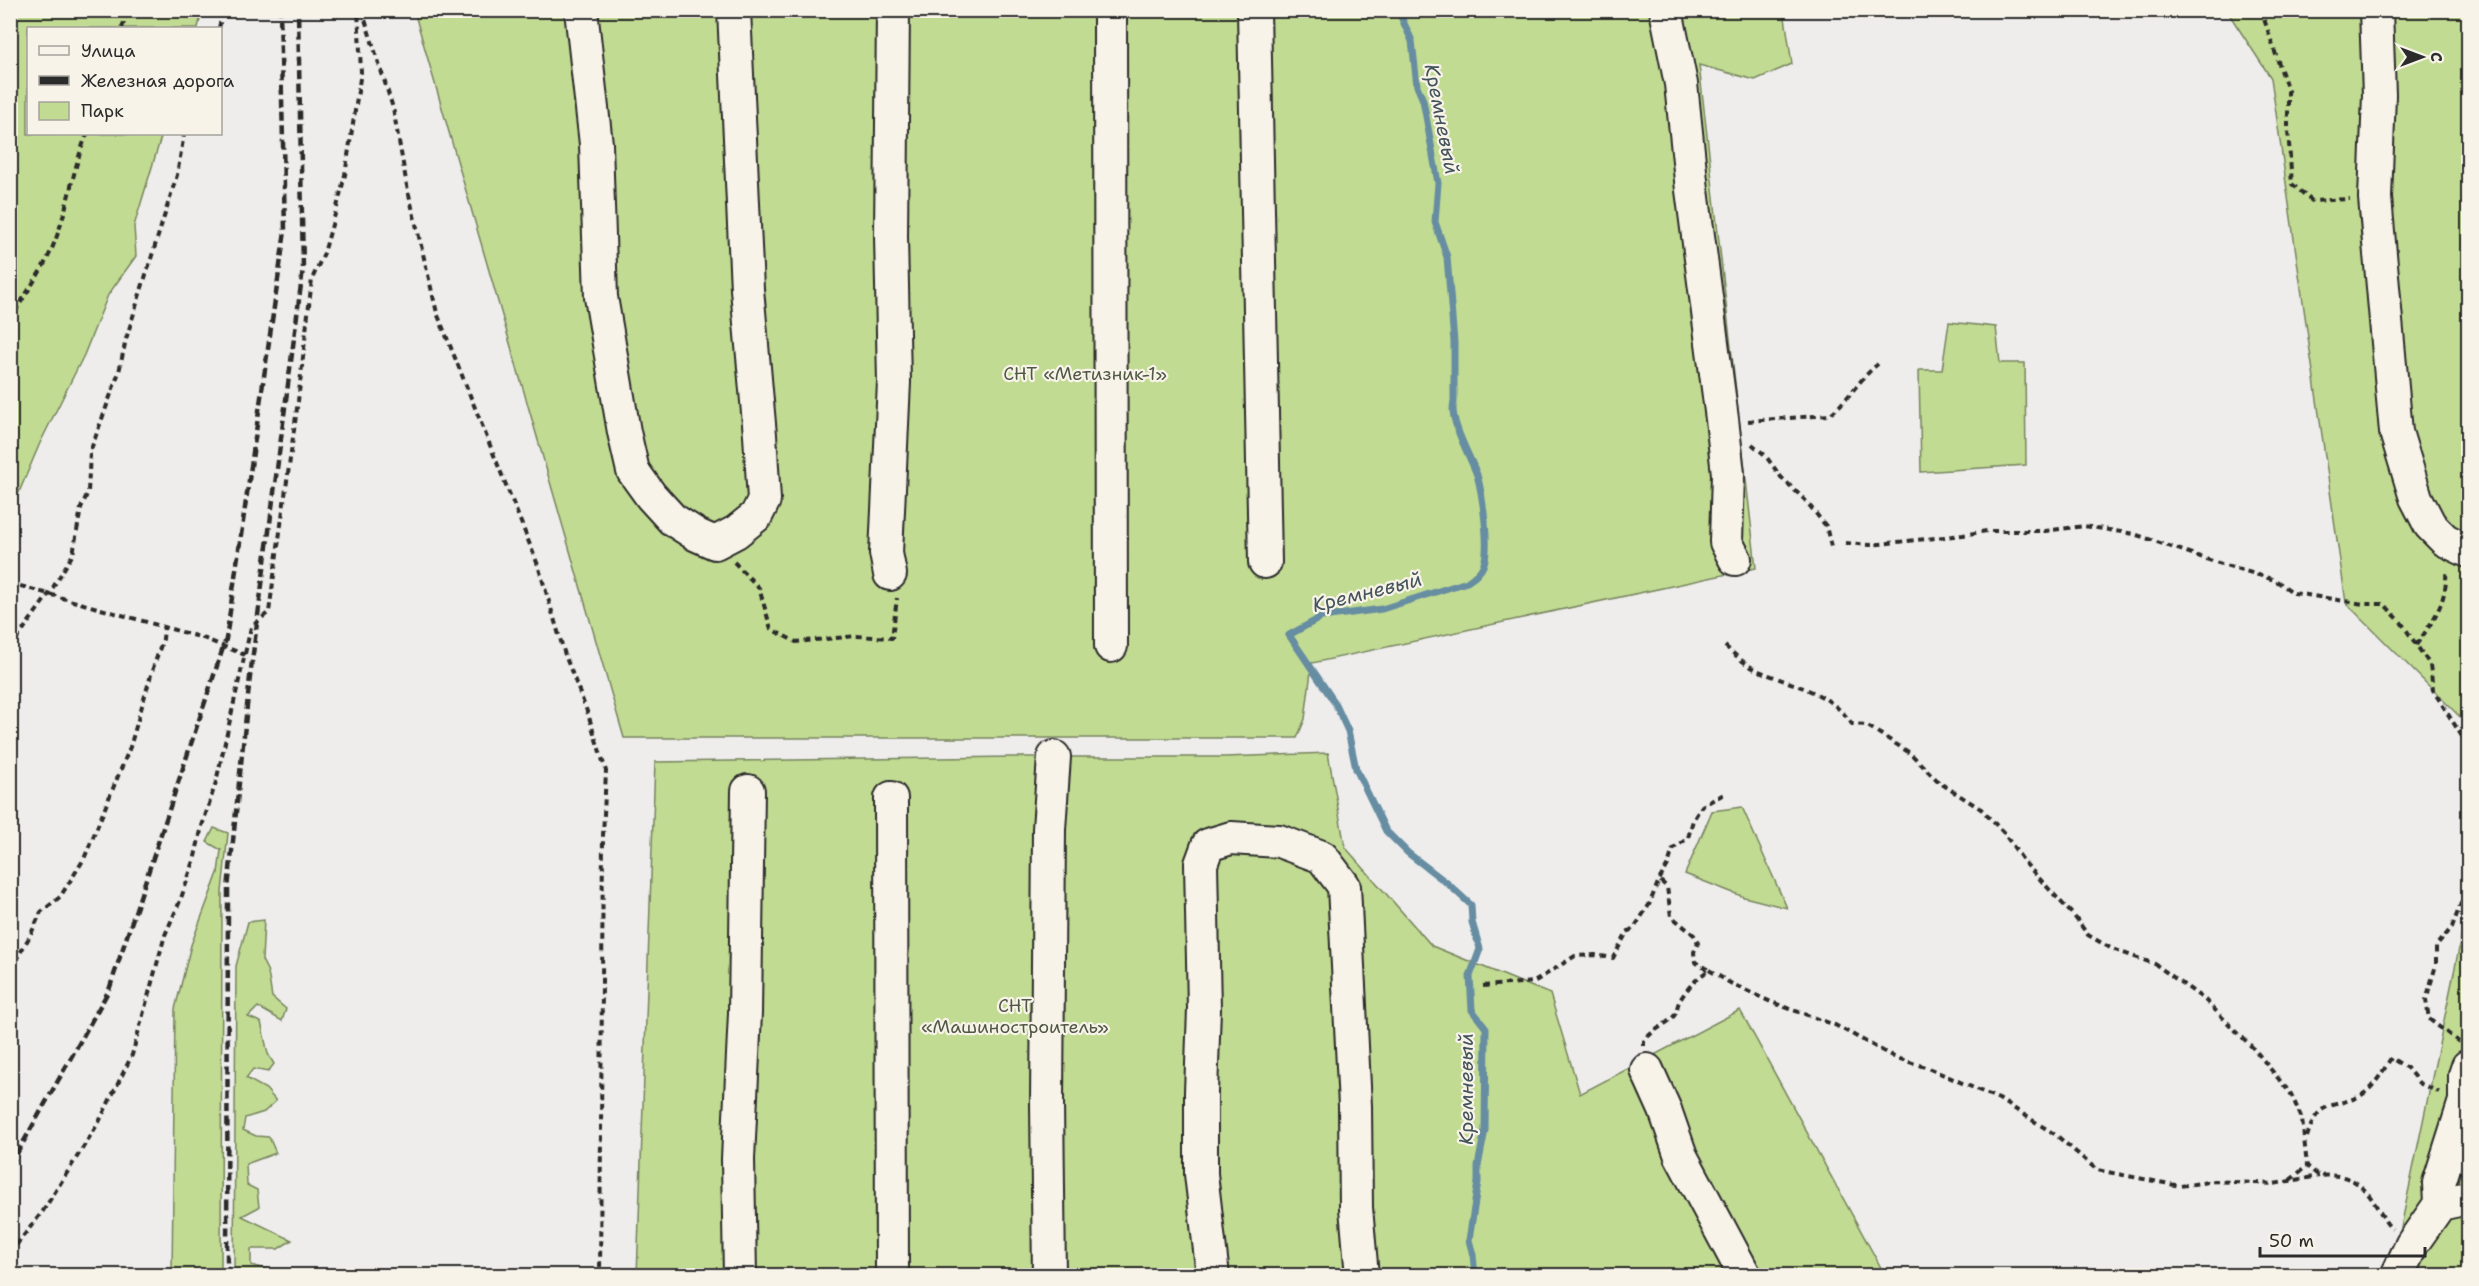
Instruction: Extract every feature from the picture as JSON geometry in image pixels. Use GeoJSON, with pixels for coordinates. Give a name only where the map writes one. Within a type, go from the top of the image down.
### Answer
{"type":"FeatureCollection","features":[{"type":"Feature","properties":{"kind":"lane"},"geometry":{"type":"LineString","coordinates":[[581,10],[596,144],[601,297],[633,471],[672,519],[715,543],[736,532],[756,516],[764,500],[747,289],[734,10]]}},
{"type":"Feature","properties":{"kind":"lane"},"geometry":{"type":"LineString","coordinates":[[890,574],[886,553],[894,382],[891,236],[893,10]]}},
{"type":"Feature","properties":{"kind":"lane"},"geometry":{"type":"LineString","coordinates":[[1110,10],[1111,646]]}},
{"type":"Feature","properties":{"kind":"lane"},"geometry":{"type":"LineString","coordinates":[[1254,10],[1264,562]]}},
{"type":"Feature","properties":{"kind":"lane"},"geometry":{"type":"LineString","coordinates":[[1666,10],[1682,84],[1692,190],[1729,420],[1726,542],[1735,559]]}},
{"type":"Feature","properties":{"kind":"lane"},"geometry":{"type":"LineString","coordinates":[[2376,10],[2379,95],[2375,198],[2396,432],[2416,498],[2430,525],[2457,545]]}},
{"type":"Feature","properties":{"kind":"lane"},"geometry":{"type":"LineString","coordinates":[[1049,1275],[1047,1102],[1049,829],[1054,757]]}},
{"type":"Feature","properties":{"kind":"lane"},"geometry":{"type":"LineString","coordinates":[[740,1275],[738,1158],[745,1013],[748,791]]}},
{"type":"Feature","properties":{"kind":"lane"},"geometry":{"type":"LineString","coordinates":[[891,798],[892,1275]]}},
{"type":"Feature","properties":{"kind":"lane"},"geometry":{"type":"LineString","coordinates":[[1213,1275],[1201,1174],[1204,1009],[1201,864],[1208,845],[1231,838],[1279,841],[1322,857],[1344,886],[1356,1208],[1362,1275]]}},
{"type":"Feature","properties":{"kind":"lane"},"geometry":{"type":"LineString","coordinates":[[2397,1275],[2412,1244],[2454,1201],[2439,1183],[2465,1101],[2466,1062]]}},
{"type":"Feature","properties":{"kind":"lane"},"geometry":{"type":"LineString","coordinates":[[1647,1070],[1682,1156],[1745,1275]]}},
{"type":"Feature","properties":{"kind":"path"},"geometry":{"type":"LineString","coordinates":[[123,27],[128,10]]}},
{"type":"Feature","properties":{"kind":"path"},"geometry":{"type":"LineString","coordinates":[[219,27],[223,10]]}},
{"type":"Feature","properties":{"kind":"path"},"geometry":{"type":"LineString","coordinates":[[10,1253],[43,1211],[99,1122],[132,1054],[165,934],[180,902],[194,861],[216,782],[251,627],[269,612],[312,279],[324,253],[337,207],[345,175],[356,106],[361,72],[360,10]]}},
{"type":"Feature","properties":{"kind":"path"},"geometry":{"type":"LineString","coordinates":[[360,10],[393,108],[437,313],[538,565],[565,656],[588,714],[606,771],[603,837],[600,1275]]}},
{"type":"Feature","properties":{"kind":"path"},"geometry":{"type":"LineString","coordinates":[[2261,10],[2288,91],[2292,184],[2312,201],[2375,198]]}},
{"type":"Feature","properties":{"kind":"path"},"geometry":{"type":"LineString","coordinates":[[10,321],[50,253],[67,208],[75,166],[87,135]]}},
{"type":"Feature","properties":{"kind":"path"},"geometry":{"type":"LineString","coordinates":[[10,648],[49,594],[73,554],[81,508],[88,492],[90,452],[119,372],[126,339],[177,175],[184,135]]}},
{"type":"Feature","properties":{"kind":"path"},"geometry":{"type":"LineString","coordinates":[[1729,420],[1829,415],[1839,407],[1858,381],[1878,364]]}},
{"type":"Feature","properties":{"kind":"path"},"geometry":{"type":"LineString","coordinates":[[1729,420],[1765,455],[1781,477],[1805,500],[1826,526],[1832,551]]}},
{"type":"Feature","properties":{"kind":"path"},"geometry":{"type":"LineString","coordinates":[[1845,543],[1870,545],[1987,531],[2045,531],[2084,526],[2134,534],[2275,580],[2294,593],[2364,604],[2384,604],[2401,621],[2430,665],[2433,690],[2469,746]]}},
{"type":"Feature","properties":{"kind":"path"},"geometry":{"type":"LineString","coordinates":[[715,543],[759,588],[771,629],[796,642],[856,636],[892,638],[898,601],[890,574]]}},
{"type":"Feature","properties":{"kind":"path"},"geometry":{"type":"LineString","coordinates":[[2416,645],[2436,618],[2457,545]]}},
{"type":"Feature","properties":{"kind":"path"},"geometry":{"type":"LineString","coordinates":[[10,583],[203,638],[246,655]]}},
{"type":"Feature","properties":{"kind":"path"},"geometry":{"type":"LineString","coordinates":[[10,970],[41,912],[60,897],[84,859],[130,747],[163,639],[164,627]]}},
{"type":"Feature","properties":{"kind":"path"},"geometry":{"type":"LineString","coordinates":[[1725,646],[1758,671],[1824,696],[1844,712],[1852,724],[1866,725],[1910,753],[1940,783],[1981,809],[2003,832],[2025,863],[2042,879],[2088,935],[2112,949],[2155,964],[2205,1000],[2255,1050],[2290,1094],[2302,1119],[2307,1166],[2319,1176]]}},
{"type":"Feature","properties":{"kind":"path"},"geometry":{"type":"LineString","coordinates":[[1483,986],[1534,982],[1575,956],[1595,955],[1613,958],[1627,932],[1634,928],[1649,905],[1673,849],[1688,838],[1693,820],[1702,806],[1724,794]]}},
{"type":"Feature","properties":{"kind":"path"},"geometry":{"type":"LineString","coordinates":[[1659,880],[1667,887],[1671,916],[1694,935],[1698,943],[1694,952],[1695,962],[1726,981],[1771,1002],[1834,1025],[1894,1057],[1928,1068],[2000,1100],[2056,1134],[2097,1170],[2180,1186],[2215,1180],[2258,1184],[2331,1175],[2359,1182],[2386,1224],[2412,1244]]}},
{"type":"Feature","properties":{"kind":"path"},"geometry":{"type":"LineString","coordinates":[[2306,1140],[2311,1121],[2322,1109],[2360,1096],[2374,1082],[2391,1058],[2407,1068],[2419,1083],[2441,1092],[2456,1085],[2466,1062],[2428,1019],[2426,1000],[2436,965],[2436,947],[2452,927],[2469,885]]}},
{"type":"Feature","properties":{"kind":"path"},"geometry":{"type":"LineString","coordinates":[[1647,1070],[1644,1041],[1650,1033],[1674,1015],[1679,1002],[1688,990],[1709,970]]}},
{"type":"Feature","properties":{"kind":"path"},"geometry":{"type":"LineString","coordinates":[[2289,1180],[2307,1166]]}},
{"type":"Feature","properties":{"kind":"green space"},"geometry":{"type":"Polygon","coordinates":[[[11,10],[202,11],[198,27],[27,27],[27,135],[162,135],[134,226],[136,256],[108,295],[84,355],[40,443],[11,511],[11,10]]]}},
{"type":"Feature","properties":{"kind":"green space","name":"СНТ «Метизник-1»"},"geometry":{"type":"Polygon","coordinates":[[[414,11],[1784,11],[1792,64],[1755,80],[1699,65],[1756,568],[1312,663],[1305,719],[1297,738],[624,738],[414,11]]]}},
{"type":"Feature","properties":{"kind":"green space"},"geometry":{"type":"Polygon","coordinates":[[[2227,11],[2468,11],[2468,725],[2346,603],[2271,78],[2227,11]]]}},
{"type":"Feature","properties":{"kind":"green space"},"geometry":{"type":"Polygon","coordinates":[[[1949,322],[1996,327],[2000,363],[2025,363],[2026,465],[1921,472],[1919,370],[1942,370],[1949,322]]]}},
{"type":"Feature","properties":{"kind":"green space","name":"СНТ «Машиностроитель»"},"geometry":{"type":"Polygon","coordinates":[[[1328,753],[1345,847],[1432,946],[1550,994],[1580,1094],[1740,1010],[1885,1275],[637,1276],[655,762],[1013,757],[1225,757],[1328,753]]]}},
{"type":"Feature","properties":{"kind":"green space"},"geometry":{"type":"Polygon","coordinates":[[[1742,807],[1787,908],[1744,897],[1685,874],[1712,811],[1742,807]]]}},
{"type":"Feature","properties":{"kind":"green space"},"geometry":{"type":"Polygon","coordinates":[[[214,828],[228,833],[222,892],[221,1275],[172,1275],[175,1009],[191,945],[218,873],[221,850],[207,842],[214,828]]]}},
{"type":"Feature","properties":{"kind":"green space"},"geometry":{"type":"Polygon","coordinates":[[[2468,905],[2468,1275],[2391,1275],[2468,905]]]}},
{"type":"Feature","properties":{"kind":"green space"},"geometry":{"type":"Polygon","coordinates":[[[264,920],[262,960],[268,972],[272,997],[286,1009],[282,1021],[258,1007],[248,1017],[261,1022],[268,1054],[274,1064],[268,1072],[253,1069],[246,1078],[266,1089],[276,1101],[264,1112],[245,1118],[243,1130],[256,1136],[269,1137],[276,1153],[246,1164],[247,1185],[257,1190],[259,1207],[242,1216],[292,1240],[278,1249],[251,1249],[251,1265],[268,1270],[274,1275],[234,1275],[236,966],[248,922],[264,920]]]}},
{"type":"Feature","properties":{"kind":"waterway","name":"Кремневый"},"geometry":{"type":"LineString","coordinates":[[1398,10],[1412,41],[1417,86],[1423,100],[1438,183],[1435,222],[1447,257],[1454,342],[1454,418],[1479,483],[1485,521],[1485,558],[1480,571],[1467,582],[1382,609],[1322,617],[1289,635],[1335,703],[1348,731],[1356,769],[1386,831],[1408,853],[1471,905],[1472,922],[1480,949],[1470,976],[1472,1010],[1486,1028],[1485,1130],[1469,1240],[1475,1276]]}},
{"type":"Feature","properties":{"kind":"railway"},"geometry":{"type":"LineString","coordinates":[[10,1166],[109,990],[226,639],[285,231],[280,10]]}},
{"type":"Feature","properties":{"kind":"railway"},"geometry":{"type":"LineString","coordinates":[[227,1276],[228,889],[250,677],[303,269],[298,10]]}}]}
